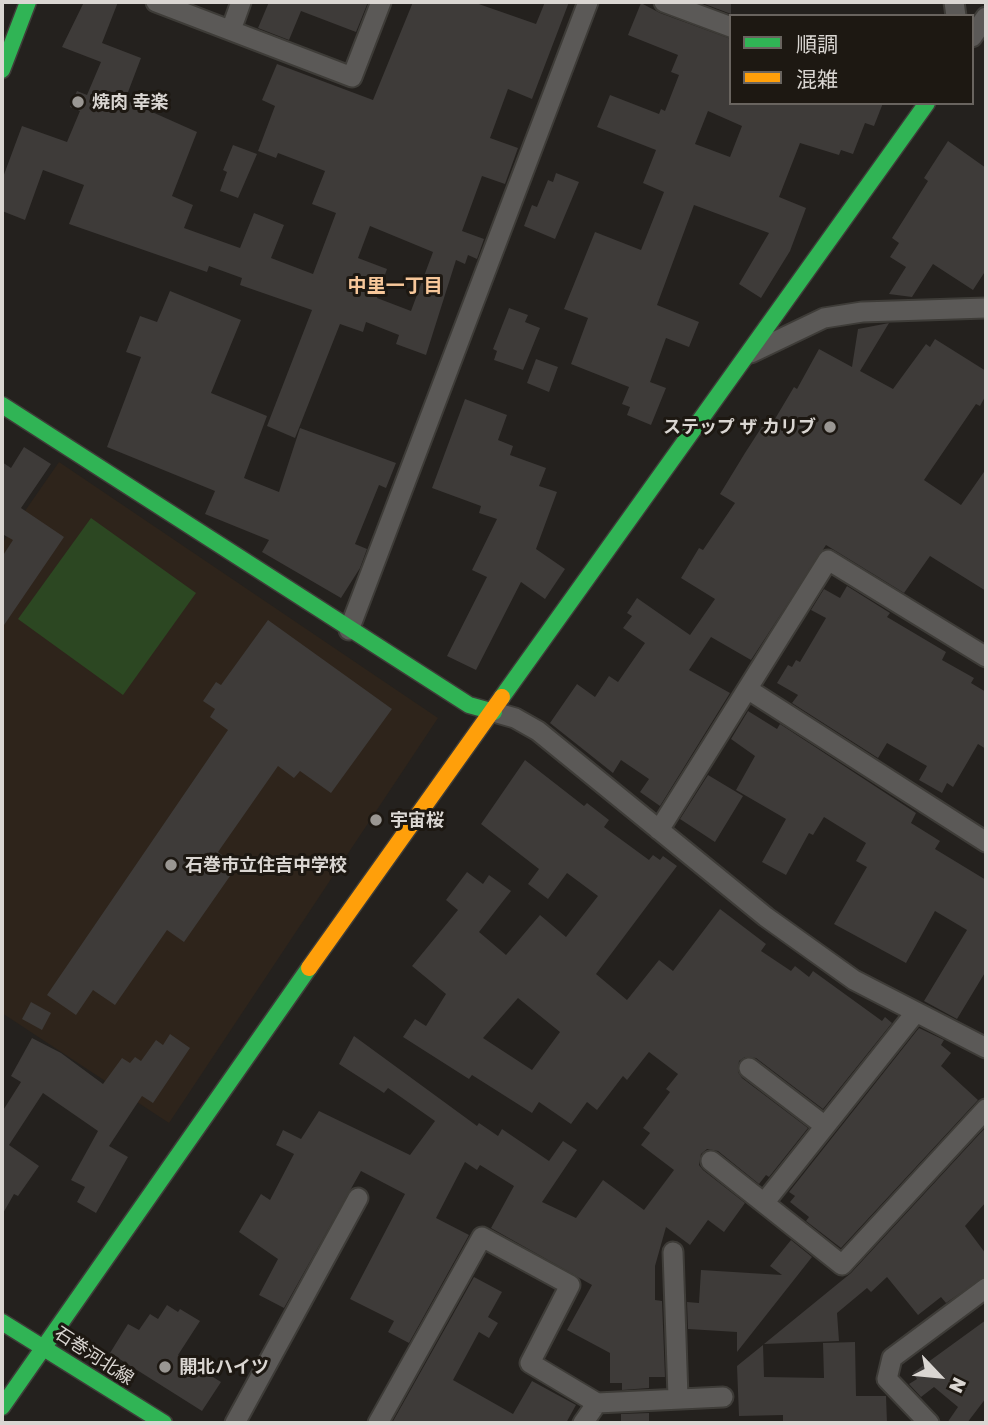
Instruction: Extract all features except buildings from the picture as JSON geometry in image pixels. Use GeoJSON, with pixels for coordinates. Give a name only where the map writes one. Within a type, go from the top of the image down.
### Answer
{"type":"FeatureCollection","features":[{"type":"Feature","properties":{"kind":"street"},"geometry":{"type":"LineString","coordinates":[[2,70],[28,2]]}},
{"type":"Feature","properties":{"kind":"street"},"geometry":{"type":"LineString","coordinates":[[156,2],[352,77],[381,2]]}},
{"type":"Feature","properties":{"kind":"street"},"geometry":{"type":"LineString","coordinates":[[231,30],[241,2]]}},
{"type":"Feature","properties":{"kind":"street"},"geometry":{"type":"LineString","coordinates":[[349,630],[589,2]]}},
{"type":"Feature","properties":{"kind":"street"},"geometry":{"type":"LineString","coordinates":[[664,2],[729,26]]}},
{"type":"Feature","properties":{"kind":"street"},"geometry":{"type":"LineString","coordinates":[[974,34],[986,17]]}},
{"type":"Feature","properties":{"kind":"street"},"geometry":{"type":"LineString","coordinates":[[2,1408],[925,105]]}},
{"type":"Feature","properties":{"kind":"street"},"geometry":{"type":"LineString","coordinates":[[750,354],[824,318],[862,312],[986,308]]}},
{"type":"Feature","properties":{"kind":"street"},"geometry":{"type":"LineString","coordinates":[[2,405],[469,705],[516,718],[538,731],[799,941],[854,980],[986,1048]]}},
{"type":"Feature","properties":{"kind":"street"},"geometry":{"type":"LineString","coordinates":[[659,830],[749,690],[828,559],[986,657]]}},
{"type":"Feature","properties":{"kind":"street"},"geometry":{"type":"LineString","coordinates":[[749,690],[986,842]]}},
{"type":"Feature","properties":{"kind":"street"},"geometry":{"type":"LineString","coordinates":[[764,1203],[916,1012]]}},
{"type":"Feature","properties":{"kind":"street"},"geometry":{"type":"LineString","coordinates":[[749,1068],[825,1126]]}},
{"type":"Feature","properties":{"kind":"street"},"geometry":{"type":"LineString","coordinates":[[711,1161],[842,1265],[986,1109]]}},
{"type":"Feature","properties":{"kind":"street"},"geometry":{"type":"LineString","coordinates":[[234,1423],[358,1198]]}},
{"type":"Feature","properties":{"kind":"street"},"geometry":{"type":"LineString","coordinates":[[378,1423],[482,1237],[570,1285],[530,1363],[597,1404],[723,1397]]}},
{"type":"Feature","properties":{"kind":"street"},"geometry":{"type":"LineString","coordinates":[[673,1252],[678,1398]]}},
{"type":"Feature","properties":{"kind":"street"},"geometry":{"type":"LineString","coordinates":[[929,1423],[887,1379],[892,1358],[986,1289]]}},
{"type":"Feature","properties":{"kind":"street","name":"石巻河北線"},"geometry":{"type":"LineString","coordinates":[[2,1322],[164,1423]]}},
{"type":"Feature","properties":{"kind":"street"},"geometry":{"type":"LineString","coordinates":[[583,1423],[597,1404]]}},
{"type":"Feature","properties":{"kind":"shaded area","name":"石巻市立住吉中学校"},"geometry":{"type":"Polygon","coordinates":[[[59,462],[438,718],[169,1123],[2,1013],[2,544],[59,462]]]}},
{"type":"Feature","properties":{"kind":"green space"},"geometry":{"type":"Polygon","coordinates":[[[91,518],[196,593],[123,695],[18,619],[91,518]]]}},
{"type":"Feature","properties":{"kind":"traffic: fast"},"geometry":{"type":"LineString","coordinates":[[2,70],[28,2]]}},
{"type":"Feature","properties":{"kind":"traffic: fast"},"geometry":{"type":"LineString","coordinates":[[502,697],[926,105]]}},
{"type":"Feature","properties":{"kind":"traffic: fast"},"geometry":{"type":"LineString","coordinates":[[2,405],[469,705],[494,712]]}},
{"type":"Feature","properties":{"kind":"traffic: fast"},"geometry":{"type":"LineString","coordinates":[[2,1407],[309,968]]}},
{"type":"Feature","properties":{"kind":"traffic: fast"},"geometry":{"type":"LineString","coordinates":[[2,1322],[164,1423]]}},
{"type":"Feature","properties":{"kind":"traffic: slow"},"geometry":{"type":"LineString","coordinates":[[309,968],[502,697]]}},
{"type":"Feature","properties":{"kind":"place","name":"焼肉 幸楽"},"geometry":{"type":"Point","coordinates":[78,102]}},
{"type":"Feature","properties":{"kind":"place","name":"ステップ ザ カリブ"},"geometry":{"type":"Point","coordinates":[830,427]}},
{"type":"Feature","properties":{"kind":"place","name":"宇宙桜"},"geometry":{"type":"Point","coordinates":[376,820]}},
{"type":"Feature","properties":{"kind":"place","name":"石巻市立住吉中学校"},"geometry":{"type":"Point","coordinates":[171,865]}},
{"type":"Feature","properties":{"kind":"place","name":"開北ハイツ"},"geometry":{"type":"Point","coordinates":[165,1367]}},
{"type":"Feature","properties":{"kind":"district","name":"中里一丁目"},"geometry":{"type":"Point","coordinates":[395,286]}}]}
